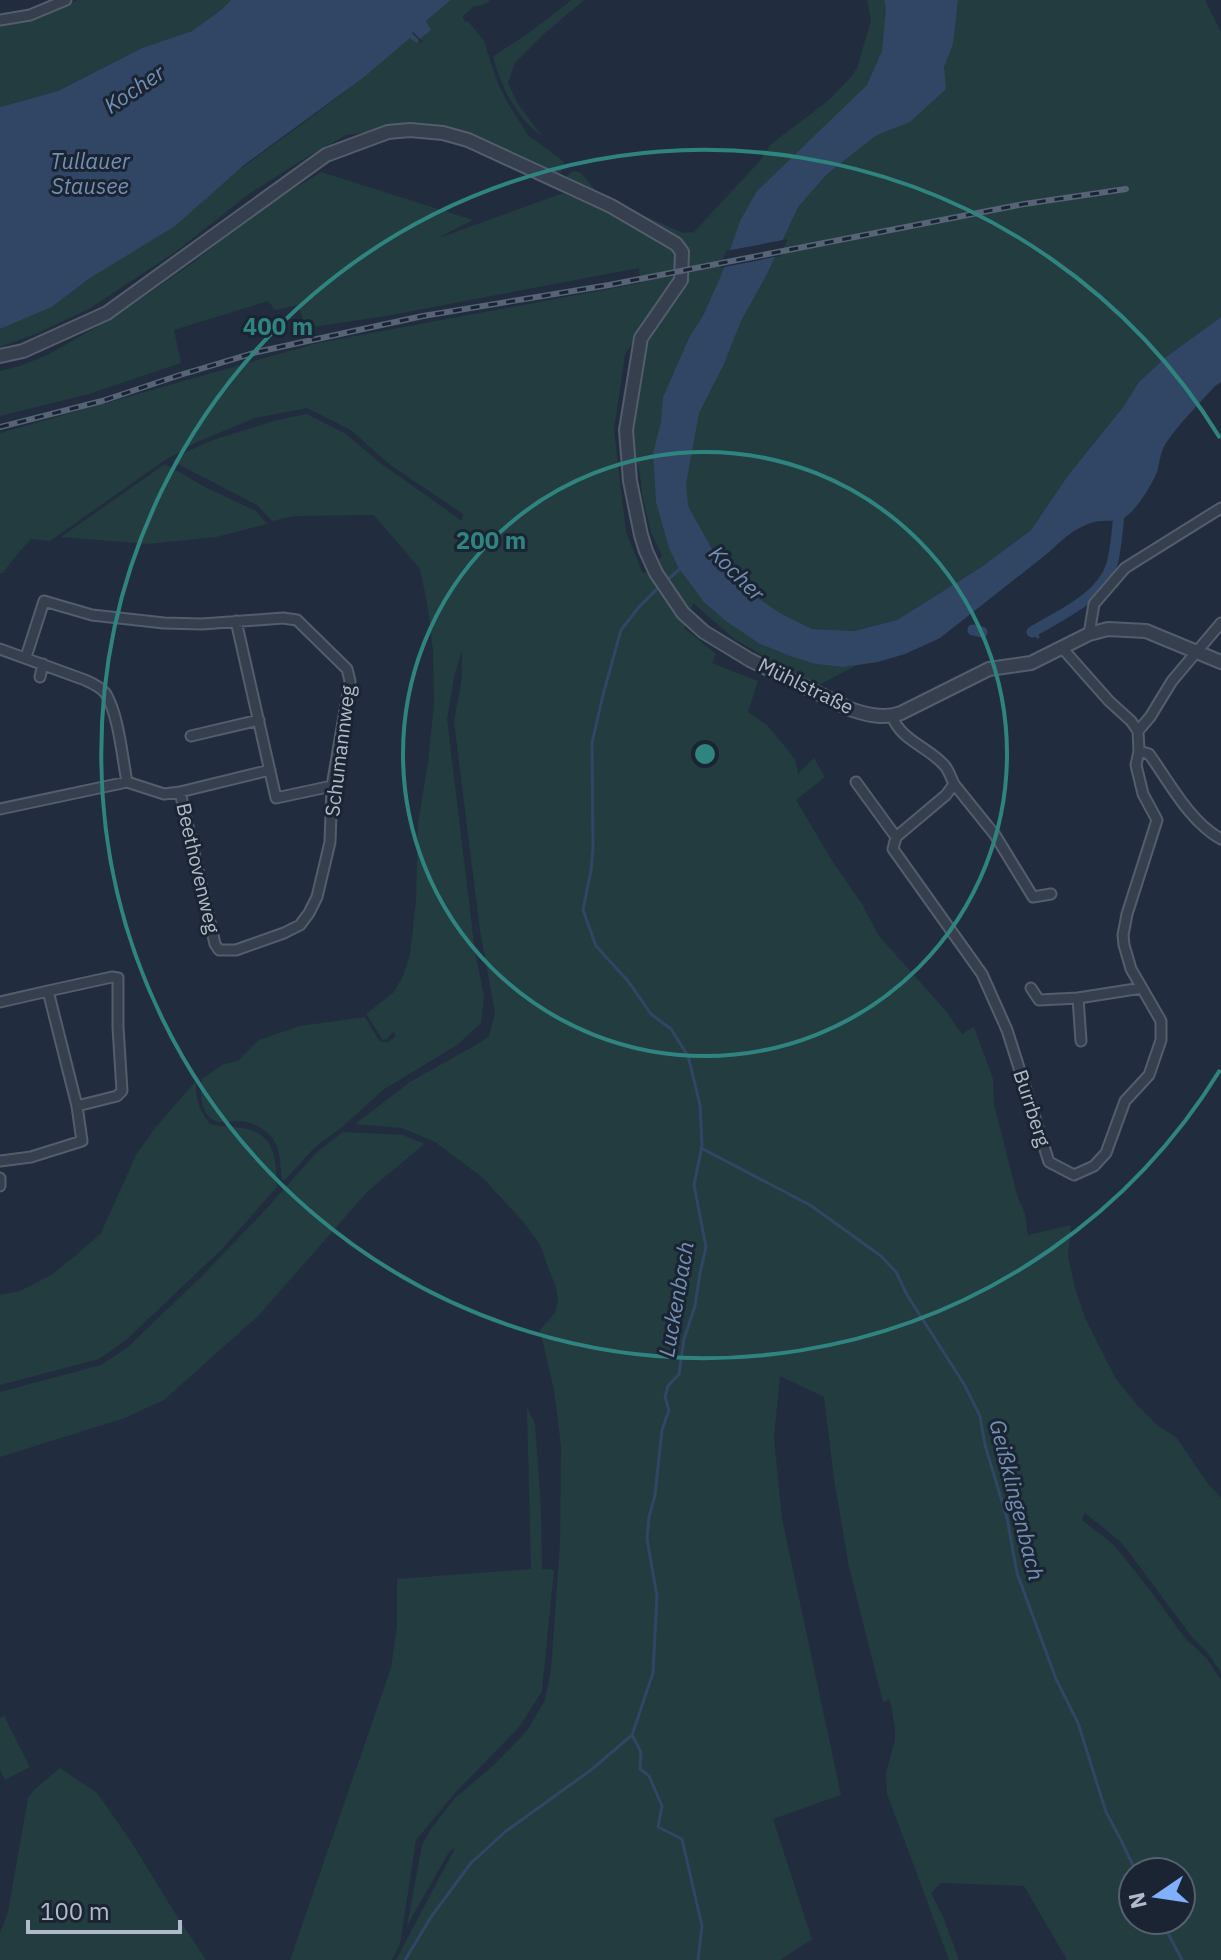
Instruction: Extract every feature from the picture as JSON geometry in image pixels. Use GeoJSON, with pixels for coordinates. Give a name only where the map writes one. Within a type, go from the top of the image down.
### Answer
{"type":"FeatureCollection","features":[{"type":"Feature","properties":{"kind":"street"},"geometry":{"type":"LineString","coordinates":[[0,20],[30,15],[66,0]]}},
{"type":"Feature","properties":{"kind":"street","name":"Mühlstraße"},"geometry":{"type":"LineString","coordinates":[[0,356],[23,351],[107,313],[326,155],[388,132],[443,133],[468,140],[636,219],[676,244],[682,252],[681,280],[641,338],[626,430],[630,481],[641,535],[656,573],[683,613],[704,632],[750,660],[850,709],[868,715],[892,716]]}},
{"type":"Feature","properties":{"kind":"street"},"geometry":{"type":"LineString","coordinates":[[1089,634],[1094,604],[1125,568],[1221,508]]}},
{"type":"Feature","properties":{"kind":"street","name":"Schumannweg"},"geometry":{"type":"LineString","coordinates":[[26,657],[44,601],[92,615],[164,623],[297,620],[347,669],[350,681],[332,786],[330,842],[317,897],[300,925],[284,933],[236,950],[219,950],[215,944]]}},
{"type":"Feature","properties":{"kind":"street"},"geometry":{"type":"LineString","coordinates":[[236,621],[276,798],[332,786]]}},
{"type":"Feature","properties":{"kind":"street"},"geometry":{"type":"LineString","coordinates":[[1138,731],[1172,681],[1221,623]]}},
{"type":"Feature","properties":{"kind":"street"},"geometry":{"type":"LineString","coordinates":[[1051,894],[1033,897],[995,835],[954,784],[947,768],[901,733],[892,716],[989,669],[1031,663],[1089,634],[1108,629],[1146,631],[1221,662]]}},
{"type":"Feature","properties":{"kind":"street"},"geometry":{"type":"LineString","coordinates":[[0,649],[85,680],[105,692],[115,719],[127,782]]}},
{"type":"Feature","properties":{"kind":"street"},"geometry":{"type":"LineString","coordinates":[[1063,649],[1131,721],[1138,731],[1139,751],[1149,754],[1203,827],[1221,839]]}},
{"type":"Feature","properties":{"kind":"street"},"geometry":{"type":"LineString","coordinates":[[40,677],[43,664]]}},
{"type":"Feature","properties":{"kind":"street"},"geometry":{"type":"LineString","coordinates":[[191,736],[259,720]]}},
{"type":"Feature","properties":{"kind":"street","name":"Burrberg"},"geometry":{"type":"LineString","coordinates":[[856,782],[896,837],[893,849],[982,974],[1007,1030],[1049,1162],[1074,1175],[1094,1166],[1106,1153],[1125,1101],[1149,1075],[1161,1040],[1161,1021],[1131,969],[1124,945],[1127,914],[1157,820],[1143,794],[1136,765],[1139,751]]}},
{"type":"Feature","properties":{"kind":"street","name":"Beethovenweg"},"geometry":{"type":"LineString","coordinates":[[0,809],[127,782],[164,794],[180,792],[270,770]]}},
{"type":"Feature","properties":{"kind":"street"},"geometry":{"type":"LineString","coordinates":[[896,837],[946,795],[954,784]]}},
{"type":"Feature","properties":{"kind":"street","name":"Beethovenweg"},"geometry":{"type":"LineString","coordinates":[[180,792],[215,944]]}},
{"type":"Feature","properties":{"kind":"street"},"geometry":{"type":"LineString","coordinates":[[0,1002],[118,978],[122,1091],[117,1096],[77,1106]]}},
{"type":"Feature","properties":{"kind":"street"},"geometry":{"type":"LineString","coordinates":[[1031,988],[1039,1000],[1078,998],[1142,988]]}},
{"type":"Feature","properties":{"kind":"street"},"geometry":{"type":"LineString","coordinates":[[0,1161],[31,1157],[82,1141],[77,1106],[48,991]]}},
{"type":"Feature","properties":{"kind":"street"},"geometry":{"type":"LineString","coordinates":[[1078,998],[1081,1041]]}},
{"type":"Feature","properties":{"kind":"street"},"geometry":{"type":"LineString","coordinates":[[0,1178],[0,1186]]}},
{"type":"Feature","properties":{"kind":"green space"},"geometry":{"type":"Polygon","coordinates":[[[78,0],[231,0],[192,31],[142,48],[58,91],[0,107],[0,24],[41,16],[78,0]]]}},
{"type":"Feature","properties":{"kind":"green space"},"geometry":{"type":"Polygon","coordinates":[[[451,0],[490,0],[473,7],[462,17],[484,41],[497,81],[528,135],[563,161],[561,172],[552,174],[485,142],[382,131],[346,135],[249,194],[178,250],[89,309],[0,347],[0,329],[52,307],[363,78],[410,37],[415,43],[419,40],[421,43],[423,41],[420,39],[431,30],[426,21],[451,0]]]}},
{"type":"Feature","properties":{"kind":"green space"},"geometry":{"type":"Polygon","coordinates":[[[572,0],[584,0],[515,63],[508,83],[518,104],[542,136],[525,121],[511,101],[493,56],[572,0]]]}},
{"type":"Feature","properties":{"kind":"green space"},"geometry":{"type":"Polygon","coordinates":[[[867,0],[1205,0],[1221,32],[1221,317],[1166,357],[1138,383],[1031,530],[980,568],[897,620],[854,631],[812,629],[782,614],[760,644],[821,665],[859,664],[815,687],[733,638],[693,603],[684,628],[716,654],[712,663],[758,681],[748,712],[767,725],[795,759],[798,774],[814,758],[825,777],[796,800],[831,859],[862,904],[879,936],[945,1010],[962,1034],[974,1027],[993,1079],[994,1104],[1028,1235],[1071,1225],[1068,1255],[1075,1288],[1086,1320],[1116,1379],[1158,1426],[1176,1437],[1221,1498],[1221,1673],[1122,1543],[1085,1513],[1082,1520],[1114,1545],[1221,1680],[1221,1960],[1067,1960],[1024,1886],[941,1883],[931,1893],[959,1960],[949,1960],[887,1794],[886,1773],[895,1728],[890,1700],[883,1702],[849,1567],[824,1397],[780,1376],[774,1437],[782,1519],[841,1795],[773,1819],[812,1939],[780,1960],[396,1960],[455,1848],[449,1852],[407,1926],[422,1845],[431,1829],[455,1798],[494,1765],[527,1731],[545,1700],[551,1669],[560,1544],[561,1446],[554,1390],[540,1330],[555,1313],[558,1302],[540,1245],[483,1178],[435,1142],[402,1128],[355,1124],[410,1082],[489,1036],[495,1013],[480,930],[454,721],[462,678],[462,650],[447,719],[475,952],[484,996],[481,1023],[457,1045],[383,1090],[315,1147],[282,1180],[278,1150],[272,1138],[254,1124],[213,1120],[202,1101],[202,1079],[222,1065],[239,1060],[259,1040],[300,1026],[365,1017],[381,1042],[388,1042],[396,1036],[394,1031],[383,1040],[366,1014],[394,992],[410,954],[416,901],[418,823],[434,703],[428,608],[420,569],[374,515],[295,516],[272,521],[257,505],[172,461],[213,440],[307,414],[346,434],[379,462],[462,521],[463,514],[389,464],[351,430],[307,408],[255,418],[197,442],[165,460],[50,541],[31,539],[0,573],[0,433],[318,343],[641,283],[639,268],[306,328],[298,305],[275,310],[268,301],[174,330],[181,363],[89,394],[0,416],[0,371],[47,355],[118,315],[194,262],[253,214],[321,172],[473,220],[436,239],[563,193],[626,218],[671,248],[675,256],[676,273],[669,287],[625,354],[614,430],[626,532],[642,572],[646,573],[662,556],[651,532],[632,444],[633,411],[644,349],[685,279],[686,249],[681,241],[660,227],[572,184],[567,176],[573,171],[581,173],[600,196],[683,233],[694,232],[759,162],[771,144],[829,100],[857,68],[871,20],[867,0]]]}},
{"type":"Feature","properties":{"kind":"green space"},"geometry":{"type":"Polygon","coordinates":[[[165,464],[256,511],[267,524],[216,537],[148,544],[61,537],[165,464]]]}},
{"type":"Feature","properties":{"kind":"green space"},"geometry":{"type":"Polygon","coordinates":[[[196,1081],[198,1104],[210,1124],[253,1131],[268,1142],[276,1167],[277,1187],[221,1250],[126,1340],[99,1359],[0,1385],[0,1295],[20,1291],[51,1275],[101,1233],[136,1155],[196,1081]]]}},
{"type":"Feature","properties":{"kind":"green space"},"geometry":{"type":"Polygon","coordinates":[[[343,1132],[403,1135],[424,1144],[367,1192],[259,1315],[164,1400],[125,1418],[0,1457],[0,1392],[101,1365],[127,1348],[201,1277],[317,1152],[343,1132]]]}},
{"type":"Feature","properties":{"kind":"green space"},"geometry":{"type":"Polygon","coordinates":[[[527,1408],[535,1424],[542,1569],[554,1570],[542,1691],[520,1726],[455,1793],[416,1840],[400,1944],[392,1960],[290,1960],[391,1668],[397,1625],[397,1579],[531,1569],[527,1408]]]}},
{"type":"Feature","properties":{"kind":"green space"},"geometry":{"type":"Polygon","coordinates":[[[4,1716],[30,1767],[5,1780],[0,1770],[0,1718],[4,1716]]]}},
{"type":"Feature","properties":{"kind":"green space"},"geometry":{"type":"Polygon","coordinates":[[[60,1768],[97,1793],[206,1960],[0,1960],[0,1933],[8,1912],[28,1798],[60,1768]]]}},
{"type":"Feature","properties":{"kind":"water","name":"Tullauer Stausee"},"geometry":{"type":"Polygon","coordinates":[[[231,0],[451,0],[426,21],[431,30],[420,39],[412,33],[419,40],[416,43],[410,38],[363,78],[244,165],[175,226],[87,280],[52,307],[0,329],[0,107],[58,91],[142,48],[192,31],[231,0]]]}},
{"type":"Feature","properties":{"kind":"water"},"geometry":{"type":"Polygon","coordinates":[[[884,0],[958,0],[953,44],[944,67],[946,89],[910,122],[877,135],[827,174],[798,207],[699,413],[686,484],[688,506],[728,578],[780,613],[812,629],[854,631],[897,620],[980,568],[1031,530],[1138,383],[1166,357],[1221,317],[1221,382],[1171,435],[1162,450],[1157,472],[1148,489],[1125,517],[1094,522],[1075,531],[940,638],[905,654],[843,667],[815,664],[760,644],[704,602],[678,567],[669,548],[656,502],[653,453],[661,422],[663,397],[723,271],[740,221],[757,191],[867,85],[882,51],[884,0]]]}},
{"type":"Feature","properties":{"kind":"pier"},"geometry":{"type":"Polygon","coordinates":[[[788,239],[780,256],[720,268],[726,251],[788,239]]]}},
{"type":"Feature","properties":{"kind":"waterway"},"geometry":{"type":"LineString","coordinates":[[1032,632],[1090,596],[1107,576],[1114,557],[1120,508]]}},
{"type":"Feature","properties":{"kind":"waterway","name":"Luckenbach"},"geometry":{"type":"LineString","coordinates":[[666,581],[681,568]]}},
{"type":"Feature","properties":{"kind":"waterway","name":"Luckenbach"},"geometry":{"type":"LineString","coordinates":[[405,1960],[431,1917],[471,1863],[506,1831],[591,1770],[632,1735],[653,1673],[657,1596],[647,1539],[649,1517],[655,1495],[662,1430],[669,1410],[665,1397],[668,1386],[679,1374],[706,1247],[694,1185],[702,1146],[700,1105],[688,1056],[671,1029],[651,1014],[628,981],[596,946],[583,910],[593,849],[592,743],[603,695],[621,630],[660,586]]}},
{"type":"Feature","properties":{"kind":"waterway"},"geometry":{"type":"LineString","coordinates":[[973,630],[982,632]]}},
{"type":"Feature","properties":{"kind":"waterway"},"geometry":{"type":"LineString","coordinates":[[1032,632],[1038,637]]}},
{"type":"Feature","properties":{"kind":"waterway","name":"Geißklingenbach"},"geometry":{"type":"LineString","coordinates":[[701,1148],[810,1205],[881,1256],[896,1272],[907,1295],[964,1384],[980,1416],[985,1445],[1007,1518],[1017,1573],[1056,1679],[1078,1723],[1106,1812],[1128,1856]]}},
{"type":"Feature","properties":{"kind":"waterway"},"geometry":{"type":"LineString","coordinates":[[632,1735],[641,1752],[640,1769],[649,1776],[662,1806],[658,1827],[682,1839],[702,1926],[698,1960]]}},
{"type":"Feature","properties":{"kind":"waterway","name":"Geißklingenbach"},"geometry":{"type":"LineString","coordinates":[[1169,1936],[1182,1960]]}},
{"type":"Feature","properties":{"kind":"railway"},"geometry":{"type":"LineString","coordinates":[[0,427],[102,401],[257,352],[423,316],[609,285],[1024,204],[1126,189]]}},
{"type":"Feature","properties":{"kind":"water label","name":"Kocher"},"geometry":{"type":"Point","coordinates":[134,89]}},
{"type":"Feature","properties":{"kind":"water label","name":"Kocher"},"geometry":{"type":"Point","coordinates":[737,573]}}]}
